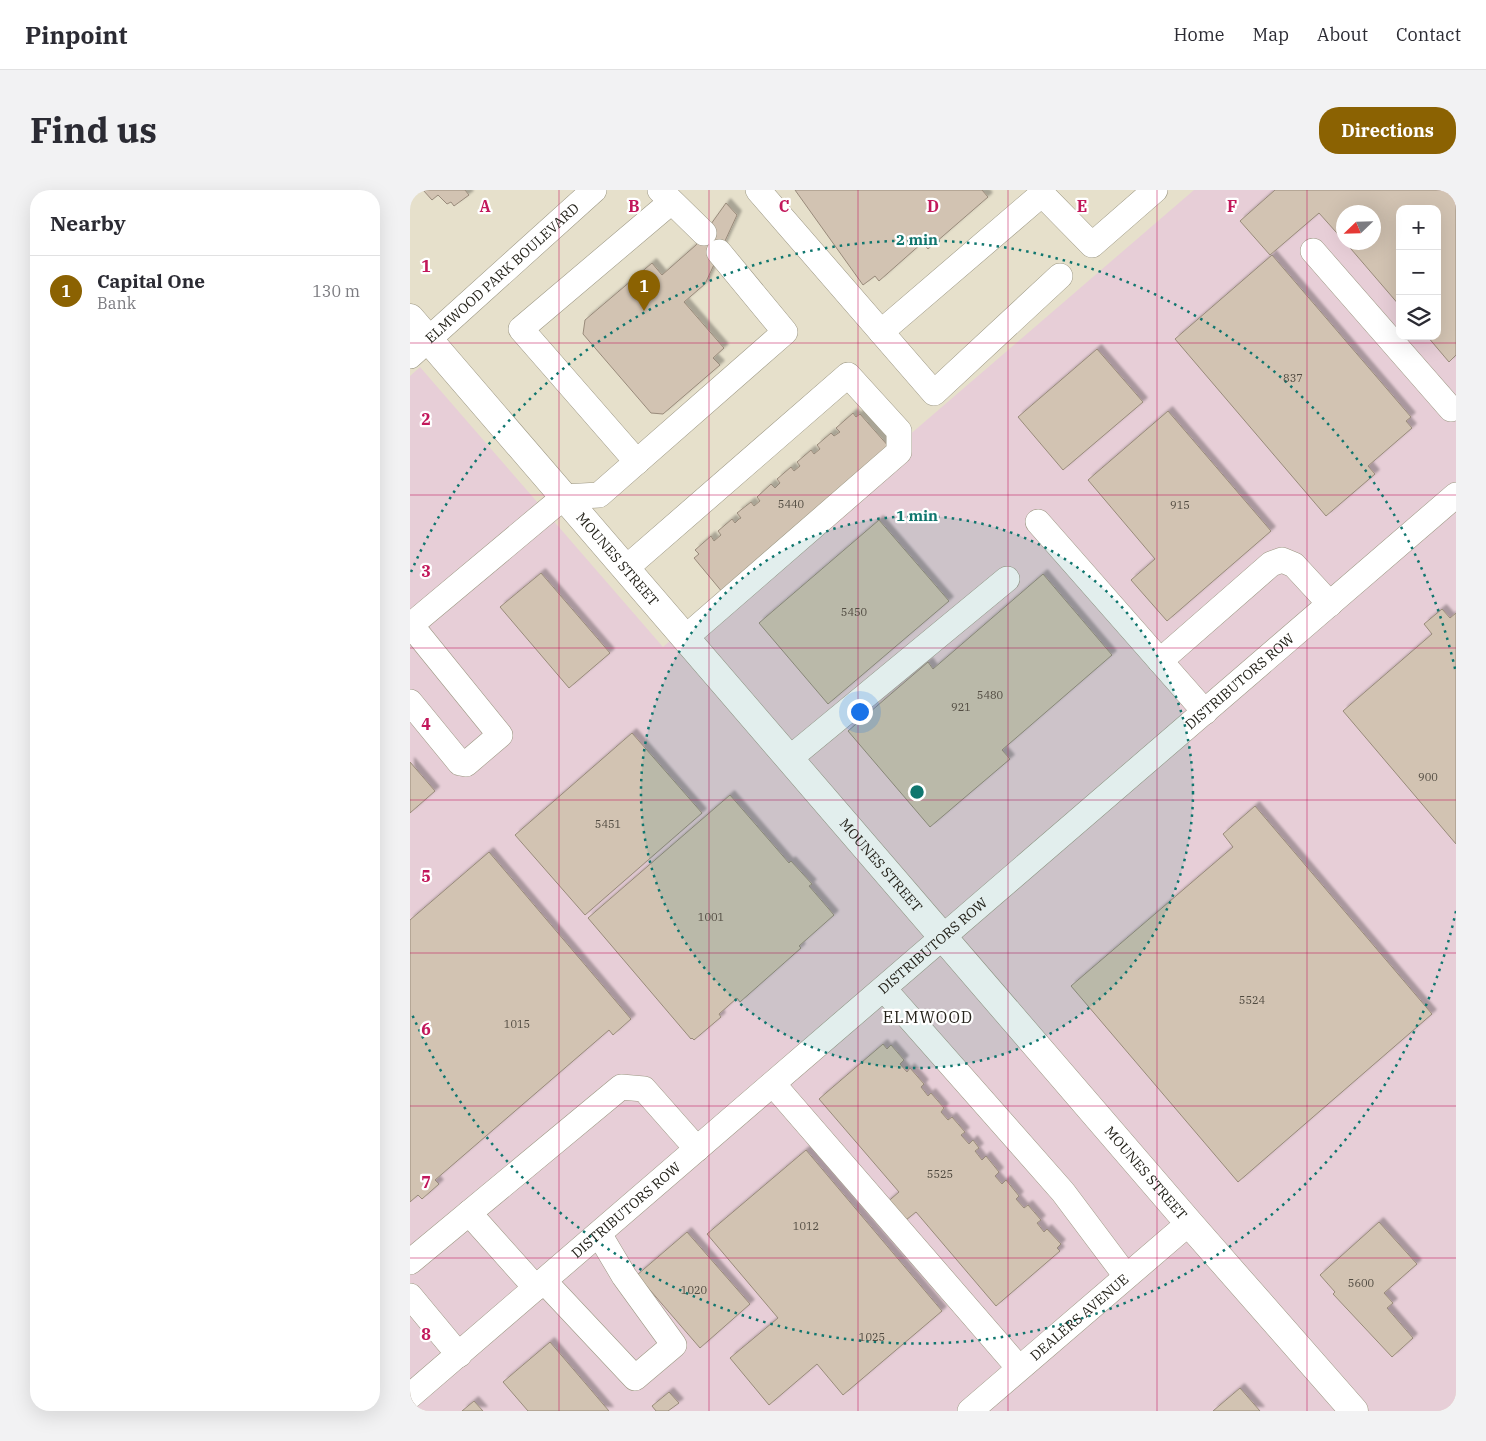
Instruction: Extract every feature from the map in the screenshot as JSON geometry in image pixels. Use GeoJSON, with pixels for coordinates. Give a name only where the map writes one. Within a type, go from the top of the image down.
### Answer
{"type":"FeatureCollection","features":[{"type":"Feature","properties":{"kind":"main road","name":"MOUNES STREET"},"geometry":{"type":"LineString","coordinates":[[410,318],[419,348],[564,497],[1189,1223],[1354,1411]]}},
{"type":"Feature","properties":{"kind":"street","name":"ELMWOOD PARK BOULEVARD"},"geometry":{"type":"LineString","coordinates":[[419,348],[594,190]]}},
{"type":"Feature","properties":{"kind":"street"},"geometry":{"type":"LineString","coordinates":[[758,190],[934,394],[1060,276]]}},
{"type":"Feature","properties":{"kind":"street"},"geometry":{"type":"LineString","coordinates":[[881,332],[1040,192],[1092,246],[1155,190]]}},
{"type":"Feature","properties":{"kind":"street"},"geometry":{"type":"LineString","coordinates":[[410,702],[460,763],[466,764],[500,735],[411,624],[564,497],[599,495],[637,462],[785,332],[712,243],[665,196],[521,330],[637,462]]}},
{"type":"Feature","properties":{"kind":"street"},"geometry":{"type":"LineString","coordinates":[[1313,251],[1454,410]]}},
{"type":"Feature","properties":{"kind":"street"},"geometry":{"type":"LineString","coordinates":[[625,569],[848,375],[899,431],[899,452],[685,638]]}},
{"type":"Feature","properties":{"kind":"street","name":"DISTRIBUTORS ROW"},"geometry":{"type":"LineString","coordinates":[[410,1396],[1456,495]]}},
{"type":"Feature","properties":{"kind":"street"},"geometry":{"type":"LineString","coordinates":[[1038,522],[1205,712]]}},
{"type":"Feature","properties":{"kind":"street"},"geometry":{"type":"LineString","coordinates":[[1160,662],[1263,570],[1282,560],[1294,565],[1330,604]]}},
{"type":"Feature","properties":{"kind":"street"},"geometry":{"type":"LineString","coordinates":[[790,759],[1007,579]]}},
{"type":"Feature","properties":{"kind":"street"},"geometry":{"type":"LineString","coordinates":[[884,989],[1063,1192],[1126,1276]]}},
{"type":"Feature","properties":{"kind":"street"},"geometry":{"type":"LineString","coordinates":[[773,1084],[1019,1368]]}},
{"type":"Feature","properties":{"kind":"street"},"geometry":{"type":"LineString","coordinates":[[410,1262],[620,1087],[644,1089],[697,1150]]}},
{"type":"Feature","properties":{"kind":"street"},"geometry":{"type":"LineString","coordinates":[[469,1213],[635,1378],[674,1345],[624,1276],[599,1234]]}},
{"type":"Feature","properties":{"kind":"street","name":"DEALERS AVENUE"},"geometry":{"type":"LineString","coordinates":[[970,1411],[1189,1223]]}},
{"type":"Feature","properties":{"kind":"street"},"geometry":{"type":"LineString","coordinates":[[410,1296],[459,1355]]}},
{"type":"Feature","properties":{"kind":"shaded area"},"geometry":{"type":"Polygon","coordinates":[[[1194,190],[1456,190],[1456,1411],[410,1411],[410,376],[420,367],[663,647],[1194,190]]]}},
{"type":"Feature","properties":{"kind":"building"},"geometry":{"type":"Polygon","coordinates":[[[423,190],[465,190],[469,195],[454,206],[451,202],[447,204],[438,195],[432,200],[423,190]]]}},
{"type":"Feature","properties":{"kind":"building"},"geometry":{"type":"Polygon","coordinates":[[[795,190],[982,190],[988,197],[928,249],[922,243],[879,281],[875,276],[863,285],[795,190]]]}},
{"type":"Feature","properties":{"kind":"building"},"geometry":{"type":"Polygon","coordinates":[[[1275,190],[1456,190],[1456,355],[1449,362],[1430,340],[1441,340],[1441,205],[1396,205],[1396,301],[1352,250],[1381,250],[1381,205],[1336,205],[1336,232],[1319,213],[1270,255],[1240,221],[1275,190]]]}},
{"type":"Feature","properties":{"kind":"building"},"geometry":{"type":"Polygon","coordinates":[[[726,203],[737,215],[705,284],[684,302],[724,348],[713,358],[720,365],[663,414],[651,413],[583,334],[585,320],[652,263],[662,275],[696,245],[726,203]]]}},
{"type":"Feature","properties":{"kind":"building"},"geometry":{"type":"Polygon","coordinates":[[[1272,255],[1411,417],[1406,421],[1412,428],[1368,466],[1375,474],[1326,516],[1175,339],[1272,255]]]}},
{"type":"Feature","properties":{"kind":"building"},"geometry":{"type":"Polygon","coordinates":[[[1097,349],[1143,402],[1063,470],[1018,417],[1097,349]]]}},
{"type":"Feature","properties":{"kind":"building"},"geometry":{"type":"Polygon","coordinates":[[[1168,411],[1271,531],[1167,621],[1131,580],[1155,559],[1088,480],[1168,411]]]}},
{"type":"Feature","properties":{"kind":"building"},"geometry":{"type":"Polygon","coordinates":[[[853,413],[856,417],[860,414],[890,448],[723,593],[694,558],[699,554],[695,550],[711,536],[714,541],[721,535],[718,531],[732,519],[735,523],[741,518],[737,513],[751,502],[754,506],[760,501],[757,497],[771,484],[775,488],[780,483],[777,479],[791,467],[794,471],[800,466],[797,462],[811,450],[814,454],[820,449],[817,445],[831,433],[834,436],[840,432],[836,428],[853,413]]]}},
{"type":"Feature","properties":{"kind":"building"},"geometry":{"type":"Polygon","coordinates":[[[879,520],[949,601],[828,704],[759,623],[879,520]]]}},
{"type":"Feature","properties":{"kind":"building"},"geometry":{"type":"Polygon","coordinates":[[[541,573],[610,653],[569,688],[500,607],[541,573]]]}},
{"type":"Feature","properties":{"kind":"building"},"geometry":{"type":"Polygon","coordinates":[[[1043,574],[1112,655],[1002,750],[1010,759],[930,827],[848,731],[928,662],[933,669],[1043,574]]]}},
{"type":"Feature","properties":{"kind":"building"},"geometry":{"type":"Polygon","coordinates":[[[1442,609],[1450,618],[1456,613],[1456,844],[1343,711],[1432,634],[1424,624],[1442,609]]]}},
{"type":"Feature","properties":{"kind":"building"},"geometry":{"type":"Polygon","coordinates":[[[632,733],[702,813],[585,915],[515,835],[632,733]]]}},
{"type":"Feature","properties":{"kind":"building"},"geometry":{"type":"Polygon","coordinates":[[[410,762],[435,791],[410,813],[410,762]]]}},
{"type":"Feature","properties":{"kind":"building"},"geometry":{"type":"Polygon","coordinates":[[[730,795],[789,863],[791,861],[812,884],[809,886],[834,915],[799,946],[801,948],[740,1002],[737,998],[719,1014],[721,1017],[694,1040],[691,1039],[588,918],[730,795]]]}},
{"type":"Feature","properties":{"kind":"building"},"geometry":{"type":"Polygon","coordinates":[[[1255,806],[1432,1014],[1238,1182],[1071,986],[1233,847],[1223,834],[1255,806]]]}},
{"type":"Feature","properties":{"kind":"building"},"geometry":{"type":"Polygon","coordinates":[[[489,852],[631,1019],[613,1035],[609,1030],[435,1180],[439,1184],[422,1199],[418,1195],[410,1202],[410,920],[489,852]]]}},
{"type":"Feature","properties":{"kind":"building"},"geometry":{"type":"Polygon","coordinates":[[[883,1044],[887,1049],[891,1045],[904,1060],[900,1064],[907,1072],[910,1068],[924,1084],[921,1087],[928,1096],[931,1093],[944,1108],[941,1112],[948,1120],[952,1117],[965,1132],[961,1135],[969,1144],[973,1140],[979,1148],[975,1151],[982,1160],[986,1156],[999,1172],[995,1176],[1002,1184],[1006,1180],[1019,1196],[1016,1199],[1024,1208],[1028,1205],[1041,1220],[1037,1223],[1044,1232],[1047,1229],[1061,1244],[1057,1248],[1060,1251],[996,1306],[916,1212],[901,1224],[884,1205],[899,1192],[819,1099],[883,1044]]]}},
{"type":"Feature","properties":{"kind":"building"},"geometry":{"type":"Polygon","coordinates":[[[806,1150],[942,1311],[843,1395],[817,1364],[769,1405],[730,1358],[778,1318],[707,1234],[806,1150]]]}},
{"type":"Feature","properties":{"kind":"building"},"geometry":{"type":"Polygon","coordinates":[[[1379,1222],[1417,1264],[1384,1293],[1393,1303],[1387,1308],[1413,1338],[1392,1357],[1333,1294],[1335,1292],[1320,1275],[1379,1222]]]}},
{"type":"Feature","properties":{"kind":"building"},"geometry":{"type":"Polygon","coordinates":[[[687,1232],[750,1304],[700,1348],[637,1275],[687,1232]]]}},
{"type":"Feature","properties":{"kind":"building"},"geometry":{"type":"Polygon","coordinates":[[[550,1342],[609,1411],[528,1411],[503,1382],[550,1342]]]}},
{"type":"Feature","properties":{"kind":"building"},"geometry":{"type":"Polygon","coordinates":[[[1240,1388],[1260,1411],[1213,1411],[1240,1388]]]}},
{"type":"Feature","properties":{"kind":"building"},"geometry":{"type":"Polygon","coordinates":[[[669,1392],[679,1403],[668,1411],[656,1411],[652,1406],[669,1392]]]}},
{"type":"Feature","properties":{"kind":"building"},"geometry":{"type":"Polygon","coordinates":[[[474,1401],[483,1411],[462,1411],[474,1401]]]}},
{"type":"Feature","properties":{"kind":"place","name":"Capital One"},"geometry":{"type":"Point","coordinates":[644,311]}},
{"type":"Feature","properties":{"kind":"district","name":"ELMWOOD"},"geometry":{"type":"Point","coordinates":[928,1017]}}]}
